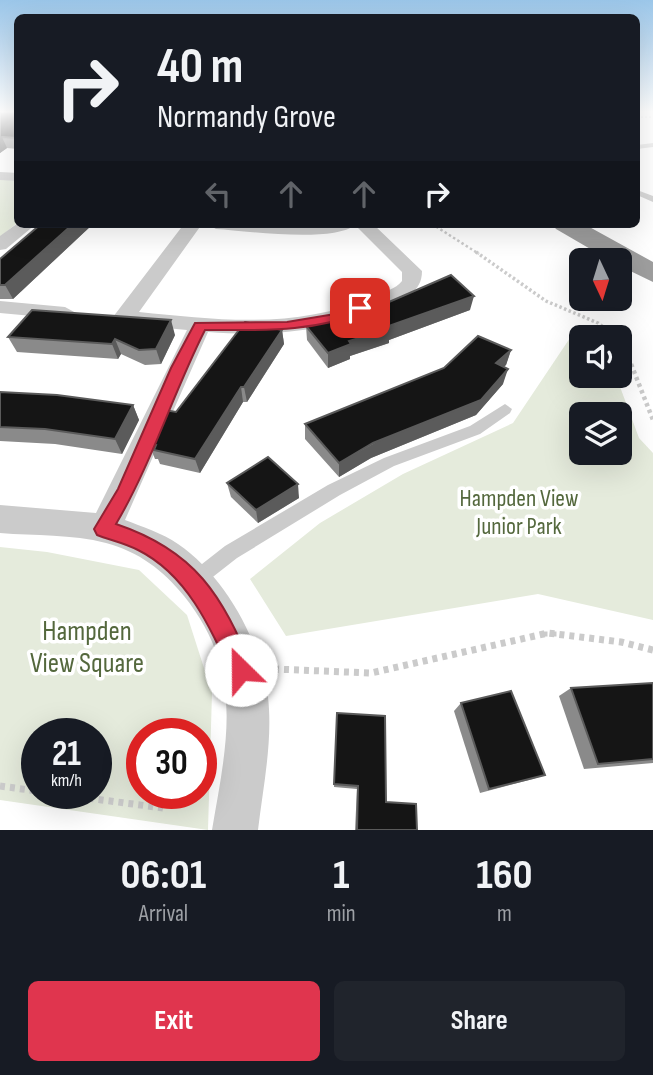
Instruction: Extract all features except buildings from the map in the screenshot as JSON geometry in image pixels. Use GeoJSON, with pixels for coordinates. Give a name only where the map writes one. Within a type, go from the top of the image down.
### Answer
{"type":"FeatureCollection","features":[{"type":"Feature","properties":{"kind":"highway"},"geometry":{"type":"LineString","coordinates":[[572,228],[653,273]]}},
{"type":"Feature","properties":{"kind":"highway"},"geometry":{"type":"LineString","coordinates":[[607,228],[653,252]]}},
{"type":"Feature","properties":{"kind":"street"},"geometry":{"type":"LineString","coordinates":[[0,245],[22,228]]}},
{"type":"Feature","properties":{"kind":"street"},"geometry":{"type":"LineString","coordinates":[[124,317],[190,228]]}},
{"type":"Feature","properties":{"kind":"street"},"geometry":{"type":"LineString","coordinates":[[274,228],[318,228]]}},
{"type":"Feature","properties":{"kind":"street"},"geometry":{"type":"LineString","coordinates":[[0,307],[200,326],[266,327],[313,323],[338,317],[406,289],[412,281],[412,271],[367,228]]}},
{"type":"Feature","properties":{"kind":"street"},"geometry":{"type":"LineString","coordinates":[[104,529],[129,485],[178,368],[200,326]]}},
{"type":"Feature","properties":{"kind":"street"},"geometry":{"type":"LineString","coordinates":[[0,519],[104,529],[143,542],[162,554],[193,582],[212,607],[241,670],[248,698],[245,757],[235,830]]}},
{"type":"Feature","properties":{"kind":"lane"},"geometry":{"type":"LineString","coordinates":[[193,582],[231,552],[334,490],[389,462],[475,430],[505,409]]}},
{"type":"Feature","properties":{"kind":"path"},"geometry":{"type":"LineString","coordinates":[[438,228],[546,301],[601,325]]}},
{"type":"Feature","properties":{"kind":"path"},"geometry":{"type":"LineString","coordinates":[[632,365],[645,407],[653,420]]}},
{"type":"Feature","properties":{"kind":"path"},"geometry":{"type":"LineString","coordinates":[[241,670],[371,673],[548,633],[621,642],[653,650]]}},
{"type":"Feature","properties":{"kind":"path"},"geometry":{"type":"LineString","coordinates":[[0,786],[21,789]]}},
{"type":"Feature","properties":{"kind":"green space"},"geometry":{"type":"Polygon","coordinates":[[[0,178],[14,180],[14,225],[0,237],[0,178]]]}},
{"type":"Feature","properties":{"kind":"green space","name":"Hampden View Junior Park"},"geometry":{"type":"Polygon","coordinates":[[[569,339],[569,388],[620,388],[626,402],[569,402],[569,465],[632,465],[632,419],[639,438],[653,453],[653,620],[538,594],[286,636],[250,579],[320,523],[403,474],[513,423],[569,339]]]}},
{"type":"Feature","properties":{"kind":"green space","name":"Hampden View Square"},"geometry":{"type":"Polygon","coordinates":[[[0,547],[47,552],[139,570],[187,615],[212,693],[211,718],[126,718],[126,809],[209,809],[208,830],[62,809],[112,809],[112,718],[21,718],[21,803],[0,800],[0,547]]]}},
{"type":"Feature","properties":{"kind":"route"},"geometry":{"type":"LineString","coordinates":[[241,670],[212,607],[172,559],[143,542],[104,529],[125,493],[178,368],[200,326],[287,326],[338,317],[360,308]]}}]}
